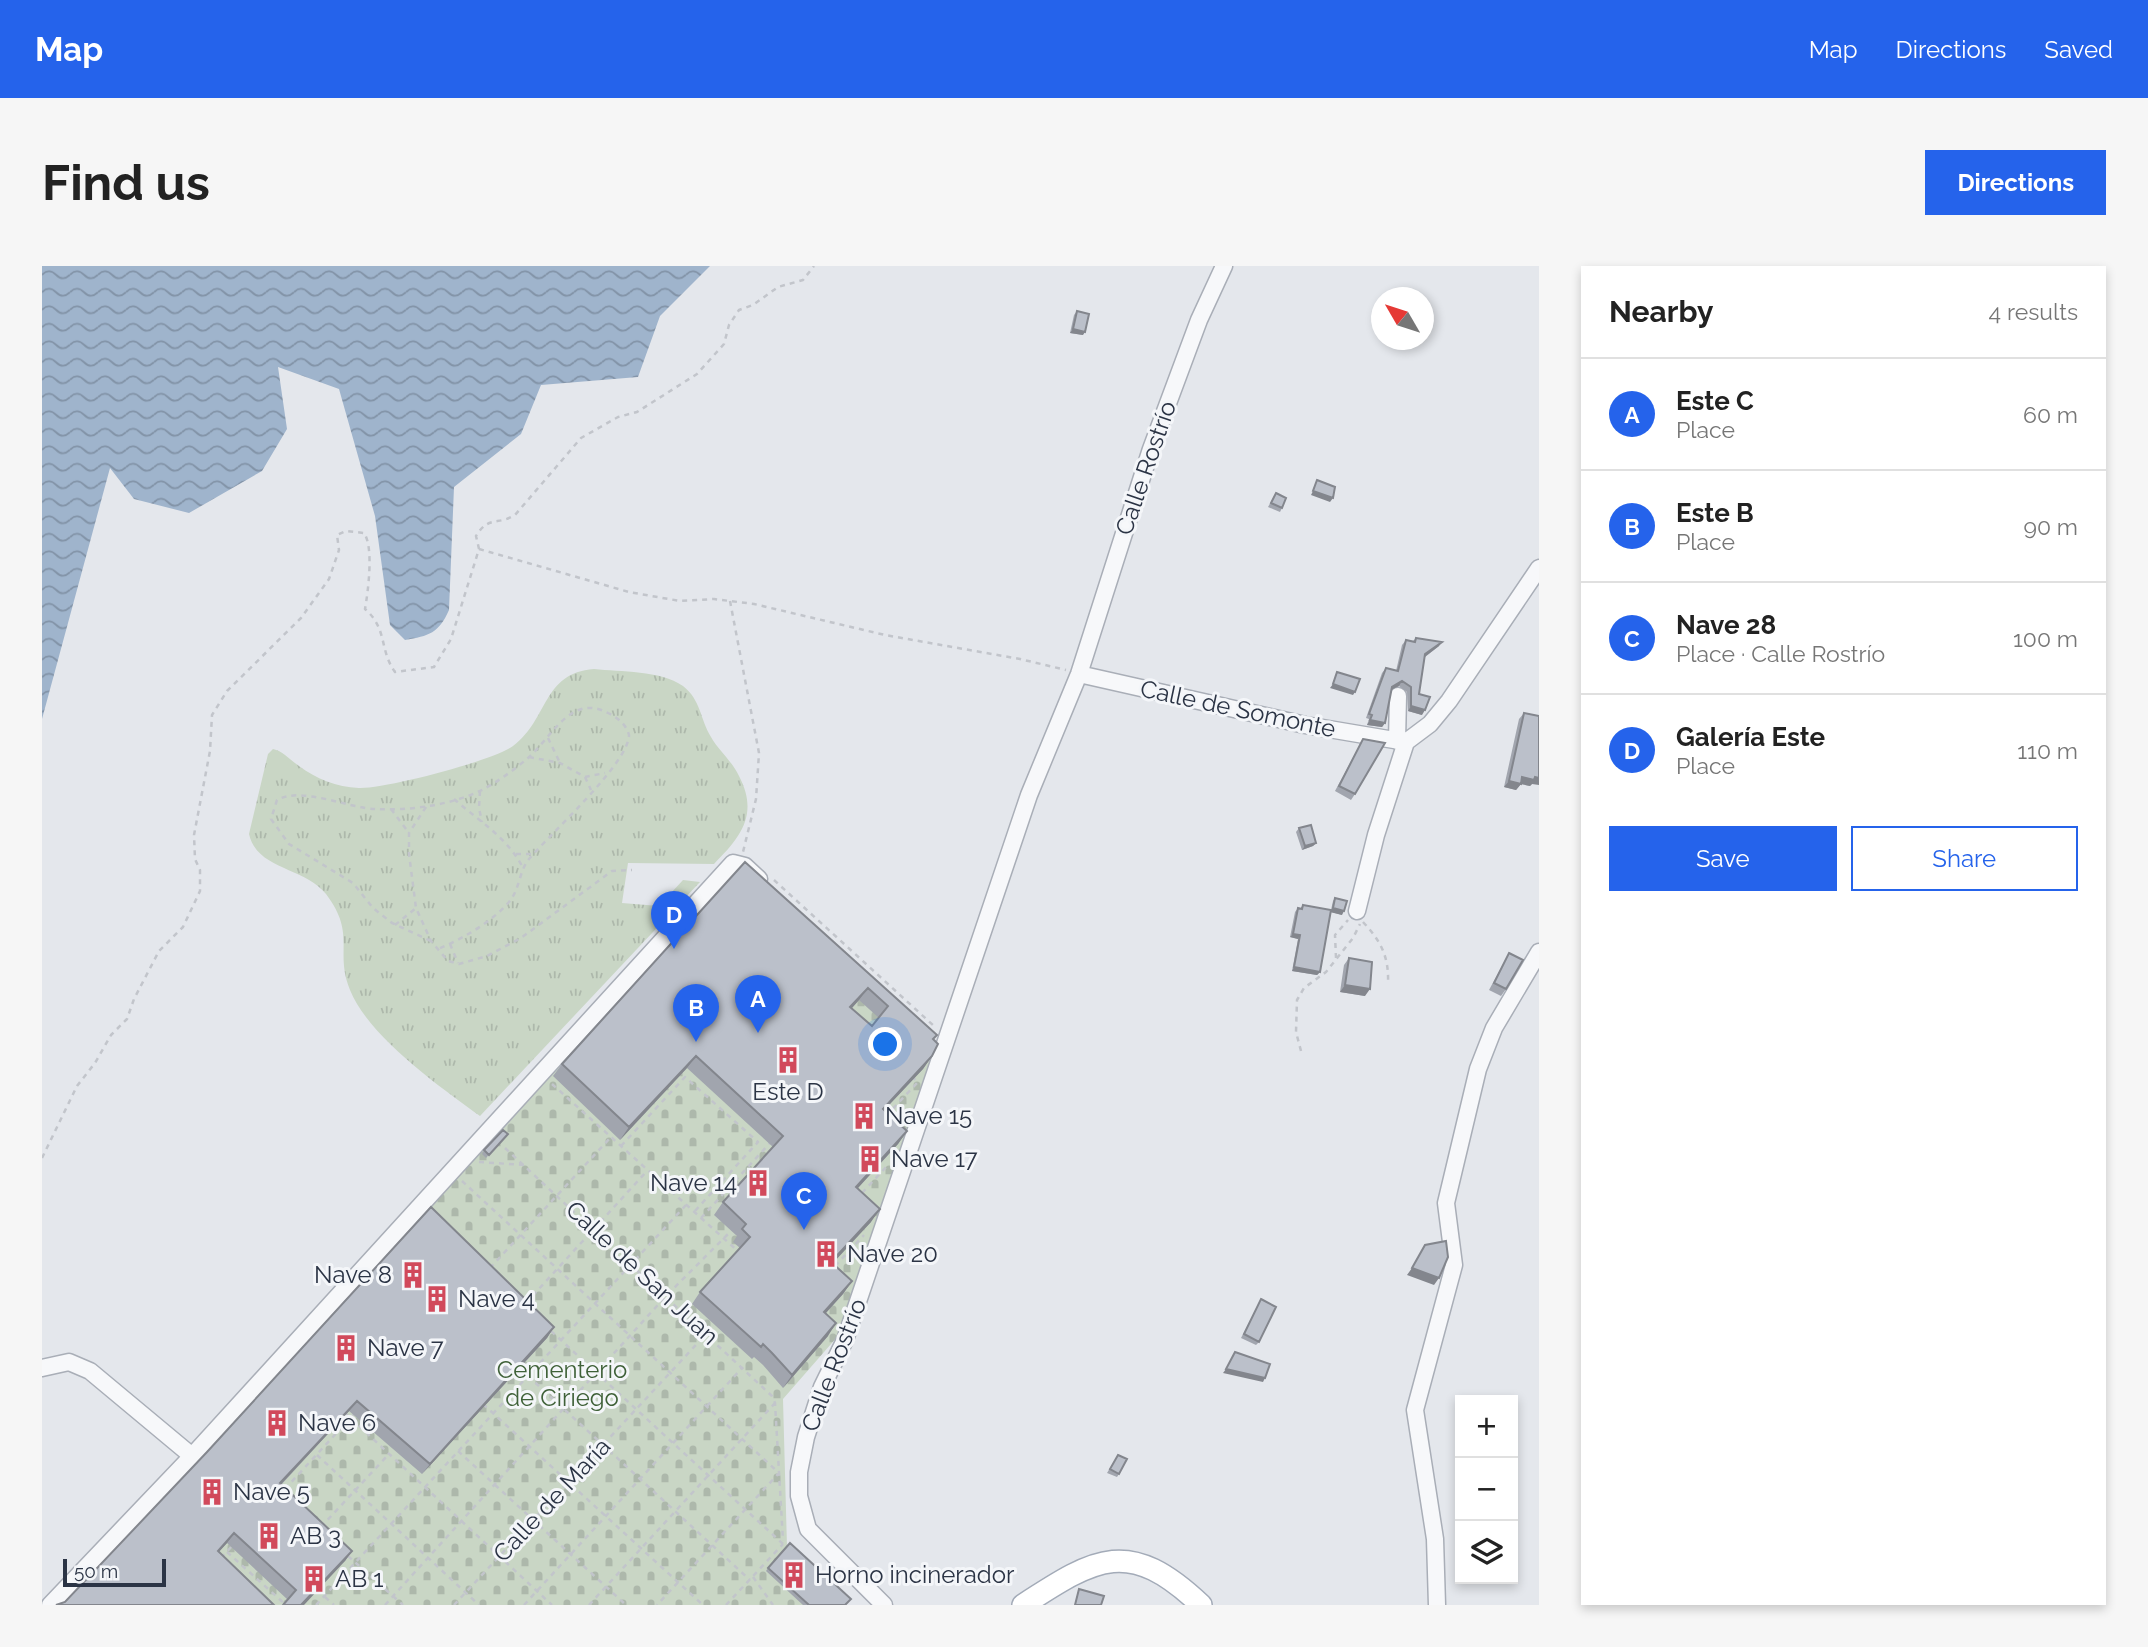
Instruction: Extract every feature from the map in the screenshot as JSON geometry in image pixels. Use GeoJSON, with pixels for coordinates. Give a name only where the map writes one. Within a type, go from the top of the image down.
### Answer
{"type":"FeatureCollection","features":[{"type":"Feature","properties":{"kind":"main road"},"geometry":{"type":"LineString","coordinates":[[1023,1605],[1088,1566],[1112,1560],[1139,1563],[1160,1573],[1201,1605]]}},
{"type":"Feature","properties":{"kind":"street","name":"Calle Rostrío"},"geometry":{"type":"LineString","coordinates":[[884,1605],[869,1587],[808,1529],[799,1496],[799,1472],[806,1437],[822,1387],[845,1340],[940,1041],[1029,795],[1079,674],[1151,449],[1199,320],[1224,266]]}},
{"type":"Feature","properties":{"kind":"street"},"geometry":{"type":"LineString","coordinates":[[1401,741],[1430,724],[1449,701],[1539,568]]}},
{"type":"Feature","properties":{"kind":"street","name":"Calle de Somonte"},"geometry":{"type":"LineString","coordinates":[[1079,674],[1279,719],[1401,741]]}},
{"type":"Feature","properties":{"kind":"street"},"geometry":{"type":"LineString","coordinates":[[1357,911],[1401,741],[1398,696]]}},
{"type":"Feature","properties":{"kind":"street"},"geometry":{"type":"LineString","coordinates":[[50,1605],[192,1456],[733,863],[745,866],[775,893]]}},
{"type":"Feature","properties":{"kind":"street"},"geometry":{"type":"LineString","coordinates":[[1437,1605],[1435,1539],[1415,1410],[1454,1265],[1446,1203],[1455,1156],[1478,1069],[1494,1028],[1539,952]]}},
{"type":"Feature","properties":{"kind":"street"},"geometry":{"type":"LineString","coordinates":[[42,1368],[69,1362],[90,1371],[192,1456]]}},
{"type":"Feature","properties":{"kind":"street"},"geometry":{"type":"LineString","coordinates":[[868,1605],[869,1587]]}},
{"type":"Feature","properties":{"kind":"path"},"geometry":{"type":"LineString","coordinates":[[42,1158],[77,1086],[111,1035],[127,1019],[134,999],[159,951],[183,927],[200,891],[200,870],[195,859],[194,835],[210,751],[212,715],[226,691],[301,618],[329,579],[339,551],[337,535],[346,531],[365,533],[370,541],[367,562],[369,585],[365,609],[380,628],[384,638],[384,658],[395,672],[434,667],[450,639],[479,549],[476,536],[482,526],[489,521],[505,521],[515,515],[581,438],[618,417],[637,412],[696,374],[724,344],[729,325],[739,310],[753,305],[778,287],[803,281],[814,266]]}},
{"type":"Feature","properties":{"kind":"path"},"geometry":{"type":"LineString","coordinates":[[479,549],[618,590],[680,601],[730,601],[803,614],[885,635],[1020,659],[1079,674]]}},
{"type":"Feature","properties":{"kind":"path"},"geometry":{"type":"LineString","coordinates":[[730,601],[759,753],[756,799],[743,852]]}},
{"type":"Feature","properties":{"kind":"path"},"geometry":{"type":"LineString","coordinates":[[431,941],[395,925],[373,908],[353,883],[289,844],[271,819],[277,800],[292,794],[374,809],[426,806],[480,791],[529,757],[564,720],[583,707],[593,706],[607,712],[626,727],[629,735],[625,752],[591,790],[572,817],[523,868],[510,901],[450,944],[438,949]]}},
{"type":"Feature","properties":{"kind":"path"},"geometry":{"type":"LineString","coordinates":[[547,737],[560,763]]}},
{"type":"Feature","properties":{"kind":"path"},"geometry":{"type":"LineString","coordinates":[[529,757],[560,763],[585,777],[591,790]]}},
{"type":"Feature","properties":{"kind":"path"},"geometry":{"type":"LineString","coordinates":[[585,777],[606,773]]}},
{"type":"Feature","properties":{"kind":"path"},"geometry":{"type":"LineString","coordinates":[[480,791],[482,822]]}},
{"type":"Feature","properties":{"kind":"path"},"geometry":{"type":"LineString","coordinates":[[454,799],[516,854],[523,868]]}},
{"type":"Feature","properties":{"kind":"path"},"geometry":{"type":"LineString","coordinates":[[426,806],[409,833],[416,908],[431,941],[448,961],[458,964],[487,956],[521,939],[612,871],[632,870]]}},
{"type":"Feature","properties":{"kind":"path"},"geometry":{"type":"LineString","coordinates":[[391,809],[409,833]]}},
{"type":"Feature","properties":{"kind":"path"},"geometry":{"type":"LineString","coordinates":[[735,854],[743,852]]}},
{"type":"Feature","properties":{"kind":"path"},"geometry":{"type":"LineString","coordinates":[[743,852],[752,860]]}},
{"type":"Feature","properties":{"kind":"path"},"geometry":{"type":"LineString","coordinates":[[516,854],[534,854]]}},
{"type":"Feature","properties":{"kind":"path"},"geometry":{"type":"LineString","coordinates":[[769,876],[929,1023],[937,1027],[944,1024]]}},
{"type":"Feature","properties":{"kind":"path"},"geometry":{"type":"LineString","coordinates":[[395,925],[416,908]]}},
{"type":"Feature","properties":{"kind":"path"},"geometry":{"type":"LineString","coordinates":[[1336,958],[1335,935],[1339,927],[1357,911]]}},
{"type":"Feature","properties":{"kind":"path"},"geometry":{"type":"LineString","coordinates":[[1301,1051],[1295,1013],[1297,1000],[1304,988],[1326,972],[1359,930],[1361,920],[1381,943],[1386,956],[1388,984]]}},
{"type":"Feature","properties":{"kind":"path"},"geometry":{"type":"LineString","coordinates":[[450,944],[458,964]]}},
{"type":"Feature","properties":{"kind":"path"},"geometry":{"type":"LineString","coordinates":[[881,1122],[918,1082],[909,1074]]}},
{"type":"Feature","properties":{"kind":"path"},"geometry":{"type":"LineString","coordinates":[[621,1146],[685,1077],[758,1142],[694,1212]]}},
{"type":"Feature","properties":{"kind":"path"},"geometry":{"type":"LineString","coordinates":[[550,1083],[564,1092],[742,1255]]}},
{"type":"Feature","properties":{"kind":"path"},"geometry":{"type":"LineString","coordinates":[[487,1271],[611,1137]]}},
{"type":"Feature","properties":{"kind":"path"},"geometry":{"type":"LineString","coordinates":[[701,1218],[776,1137]]}},
{"type":"Feature","properties":{"kind":"path","name":"Calle de San Juan"},"geometry":{"type":"LineString","coordinates":[[505,1147],[743,1367],[775,1403]]}},
{"type":"Feature","properties":{"kind":"path"},"geometry":{"type":"LineString","coordinates":[[476,1161],[525,1166]]}},
{"type":"Feature","properties":{"kind":"path"},"geometry":{"type":"LineString","coordinates":[[860,1195],[890,1162]]}},
{"type":"Feature","properties":{"kind":"path"},"geometry":{"type":"LineString","coordinates":[[524,1305],[648,1170]]}},
{"type":"Feature","properties":{"kind":"path"},"geometry":{"type":"LineString","coordinates":[[460,1179],[779,1473]]}},
{"type":"Feature","properties":{"kind":"path"},"geometry":{"type":"LineString","coordinates":[[316,1605],[686,1205]]}},
{"type":"Feature","properties":{"kind":"path"},"geometry":{"type":"LineString","coordinates":[[385,1605],[666,1296],[733,1229]]}},
{"type":"Feature","properties":{"kind":"path"},"geometry":{"type":"LineString","coordinates":[[834,1268],[869,1230]]}},
{"type":"Feature","properties":{"kind":"path"},"geometry":{"type":"LineString","coordinates":[[519,1300],[531,1311]]}},
{"type":"Feature","properties":{"kind":"path"},"geometry":{"type":"LineString","coordinates":[[545,1325],[783,1544]]}},
{"type":"Feature","properties":{"kind":"path","name":"Calle de María"},"geometry":{"type":"LineString","coordinates":[[454,1605],[707,1333]]}},
{"type":"Feature","properties":{"kind":"path"},"geometry":{"type":"LineString","coordinates":[[524,1605],[743,1367]]}},
{"type":"Feature","properties":{"kind":"path"},"geometry":{"type":"LineString","coordinates":[[528,1376],[751,1578],[773,1605]]}},
{"type":"Feature","properties":{"kind":"path"},"geometry":{"type":"LineString","coordinates":[[477,1398],[703,1605]]}},
{"type":"Feature","properties":{"kind":"path"},"geometry":{"type":"LineString","coordinates":[[589,1605],[775,1403]]}},
{"type":"Feature","properties":{"kind":"path"},"geometry":{"type":"LineString","coordinates":[[726,1605],[783,1544],[775,1403]]}},
{"type":"Feature","properties":{"kind":"path"},"geometry":{"type":"LineString","coordinates":[[341,1409],[552,1605]]}},
{"type":"Feature","properties":{"kind":"path"},"geometry":{"type":"LineString","coordinates":[[281,1494],[359,1409]]}},
{"type":"Feature","properties":{"kind":"path"},"geometry":{"type":"LineString","coordinates":[[458,1451],[626,1605]]}},
{"type":"Feature","properties":{"kind":"path"},"geometry":{"type":"LineString","coordinates":[[319,1529],[389,1454]]}},
{"type":"Feature","properties":{"kind":"path"},"geometry":{"type":"LineString","coordinates":[[317,1455],[479,1605]]}},
{"type":"Feature","properties":{"kind":"path"},"geometry":{"type":"LineString","coordinates":[[657,1605],[779,1473]]}},
{"type":"Feature","properties":{"kind":"path"},"geometry":{"type":"LineString","coordinates":[[313,1524],[325,1535]]}},
{"type":"Feature","properties":{"kind":"path"},"geometry":{"type":"LineString","coordinates":[[214,1556],[219,1561],[236,1542]]}},
{"type":"Feature","properties":{"kind":"path"},"geometry":{"type":"LineString","coordinates":[[227,1552],[286,1605]]}},
{"type":"Feature","properties":{"kind":"path"},"geometry":{"type":"LineString","coordinates":[[347,1555],[403,1605]]}},
{"type":"Feature","properties":{"kind":"path"},"geometry":{"type":"LineString","coordinates":[[325,1597],[334,1605]]}},
{"type":"Feature","properties":{"kind":"green space"},"geometry":{"type":"Polygon","coordinates":[[[594,669],[663,677],[689,691],[711,737],[739,776],[745,790],[747,813],[739,834],[714,864],[628,863],[622,903],[659,906],[683,880],[700,882],[480,1116],[407,1060],[359,1008],[346,976],[341,921],[326,894],[306,878],[271,862],[254,846],[249,834],[268,754],[273,749],[277,750],[320,778],[359,788],[438,773],[484,759],[513,746],[525,735],[547,699],[564,679],[577,672],[594,669]]]}},
{"type":"Feature","properties":{"kind":"green space","name":"Cementerio de Ciriego"},"geometry":{"type":"Polygon","coordinates":[[[737,870],[935,1053],[838,1336],[783,1399],[787,1547],[846,1605],[58,1605],[737,870]]]}},
{"type":"Feature","properties":{"kind":"water"},"geometry":{"type":"Polygon","coordinates":[[[42,266],[710,266],[660,316],[638,377],[541,385],[521,434],[454,487],[449,610],[437,629],[427,635],[405,640],[390,625],[375,516],[339,389],[278,367],[287,429],[262,471],[189,513],[134,499],[110,468],[42,719],[42,266]]]}},
{"type":"Feature","properties":{"kind":"building"},"geometry":{"type":"Polygon","coordinates":[[[1077,311],[1089,314],[1085,332],[1073,329],[1077,311]]]}},
{"type":"Feature","properties":{"kind":"building"},"geometry":{"type":"Polygon","coordinates":[[[1317,480],[1335,487],[1333,498],[1313,491],[1317,480]]]}},
{"type":"Feature","properties":{"kind":"building"},"geometry":{"type":"Polygon","coordinates":[[[1276,493],[1286,498],[1282,508],[1271,503],[1276,493]]]}},
{"type":"Feature","properties":{"kind":"building"},"geometry":{"type":"Polygon","coordinates":[[[1416,638],[1442,642],[1425,654],[1419,694],[1430,697],[1425,710],[1411,706],[1411,687],[1402,681],[1392,687],[1385,723],[1370,720],[1372,715],[1369,714],[1386,668],[1398,671],[1406,640],[1415,642],[1416,638]]]}},
{"type":"Feature","properties":{"kind":"building"},"geometry":{"type":"Polygon","coordinates":[[[1337,672],[1360,679],[1355,692],[1333,684],[1337,672]]]}},
{"type":"Feature","properties":{"kind":"building"},"geometry":{"type":"Polygon","coordinates":[[[1524,713],[1539,716],[1539,778],[1535,777],[1534,780],[1522,777],[1521,784],[1509,781],[1524,713]]]}},
{"type":"Feature","properties":{"kind":"building"},"geometry":{"type":"Polygon","coordinates":[[[1363,739],[1385,743],[1355,794],[1339,786],[1363,739]]]}},
{"type":"Feature","properties":{"kind":"building"},"geometry":{"type":"Polygon","coordinates":[[[1311,825],[1316,843],[1305,846],[1299,828],[1311,825]]]}},
{"type":"Feature","properties":{"kind":"building"},"geometry":{"type":"Polygon","coordinates":[[[745,862],[937,1035],[933,1039],[938,1044],[932,1056],[883,1109],[907,1131],[856,1187],[880,1209],[831,1262],[852,1281],[824,1312],[836,1323],[792,1375],[763,1344],[761,1347],[700,1292],[750,1237],[742,1229],[746,1224],[723,1202],[783,1136],[696,1056],[629,1127],[562,1064],[745,862]],[[868,988],[850,1007],[872,1026],[888,1006],[868,988]]]}},
{"type":"Feature","properties":{"kind":"building"},"geometry":{"type":"Polygon","coordinates":[[[1335,898],[1347,901],[1344,911],[1333,908],[1335,898]]]}},
{"type":"Feature","properties":{"kind":"building"},"geometry":{"type":"Polygon","coordinates":[[[1303,905],[1331,910],[1320,972],[1294,967],[1300,935],[1293,934],[1298,908],[1302,909],[1303,905]]]}},
{"type":"Feature","properties":{"kind":"building"},"geometry":{"type":"Polygon","coordinates":[[[1509,953],[1523,960],[1506,989],[1494,983],[1509,953]]]}},
{"type":"Feature","properties":{"kind":"building"},"geometry":{"type":"Polygon","coordinates":[[[1349,958],[1372,962],[1370,989],[1345,985],[1349,958]]]}},
{"type":"Feature","properties":{"kind":"building"},"geometry":{"type":"Polygon","coordinates":[[[503,1130],[508,1134],[489,1155],[484,1150],[503,1130]]]}},
{"type":"Feature","properties":{"kind":"building"},"geometry":{"type":"Polygon","coordinates":[[[431,1207],[554,1327],[430,1464],[357,1401],[280,1483],[352,1551],[301,1605],[283,1605],[296,1590],[234,1533],[218,1551],[274,1605],[56,1605],[65,1602],[207,1452],[431,1207]]]}},
{"type":"Feature","properties":{"kind":"building"},"geometry":{"type":"Polygon","coordinates":[[[1446,1241],[1448,1257],[1439,1278],[1412,1268],[1425,1245],[1446,1241]]]}},
{"type":"Feature","properties":{"kind":"building"},"geometry":{"type":"Polygon","coordinates":[[[1261,1299],[1276,1307],[1259,1342],[1244,1334],[1261,1299]]]}},
{"type":"Feature","properties":{"kind":"building"},"geometry":{"type":"Polygon","coordinates":[[[1235,1352],[1270,1364],[1265,1378],[1226,1369],[1235,1352]]]}},
{"type":"Feature","properties":{"kind":"building"},"geometry":{"type":"Polygon","coordinates":[[[1118,1455],[1127,1459],[1119,1474],[1110,1469],[1118,1455]]]}},
{"type":"Feature","properties":{"kind":"building","name":"Horno incinerador"},"geometry":{"type":"Polygon","coordinates":[[[790,1543],[851,1599],[845,1605],[809,1605],[768,1568],[790,1543]]]}},
{"type":"Feature","properties":{"kind":"building"},"geometry":{"type":"Polygon","coordinates":[[[1079,1589],[1104,1596],[1101,1605],[1075,1605],[1079,1589]]]}},
{"type":"Feature","properties":{"kind":"place","name":"Galería Este"},"geometry":{"type":"Point","coordinates":[674,949]}},
{"type":"Feature","properties":{"kind":"place","name":"Este C"},"geometry":{"type":"Point","coordinates":[758,1033]}},
{"type":"Feature","properties":{"kind":"place","name":"Este B"},"geometry":{"type":"Point","coordinates":[696,1042]}},
{"type":"Feature","properties":{"kind":"place","name":"Este D"},"geometry":{"type":"Point","coordinates":[788,1060]}},
{"type":"Feature","properties":{"kind":"place","name":"Nave 15"},"geometry":{"type":"Point","coordinates":[864,1116]}},
{"type":"Feature","properties":{"kind":"place","name":"Nave 17"},"geometry":{"type":"Point","coordinates":[870,1159]}},
{"type":"Feature","properties":{"kind":"place","name":"Nave 14"},"geometry":{"type":"Point","coordinates":[758,1183]}},
{"type":"Feature","properties":{"kind":"place","name":"Nave 28"},"geometry":{"type":"Point","coordinates":[804,1230]}},
{"type":"Feature","properties":{"kind":"place","name":"Nave 20"},"geometry":{"type":"Point","coordinates":[826,1254]}},
{"type":"Feature","properties":{"kind":"place","name":"Nave 8"},"geometry":{"type":"Point","coordinates":[413,1275]}},
{"type":"Feature","properties":{"kind":"place","name":"Nave 4"},"geometry":{"type":"Point","coordinates":[437,1299]}},
{"type":"Feature","properties":{"kind":"place","name":"Nave 7"},"geometry":{"type":"Point","coordinates":[346,1348]}},
{"type":"Feature","properties":{"kind":"place","name":"Nave 6"},"geometry":{"type":"Point","coordinates":[277,1423]}},
{"type":"Feature","properties":{"kind":"place","name":"Nave 5"},"geometry":{"type":"Point","coordinates":[212,1492]}},
{"type":"Feature","properties":{"kind":"place","name":"AB 3"},"geometry":{"type":"Point","coordinates":[269,1536]}},
{"type":"Feature","properties":{"kind":"place","name":"Horno incinerador"},"geometry":{"type":"Point","coordinates":[794,1575]}},
{"type":"Feature","properties":{"kind":"place","name":"AB 1"},"geometry":{"type":"Point","coordinates":[314,1579]}}]}
